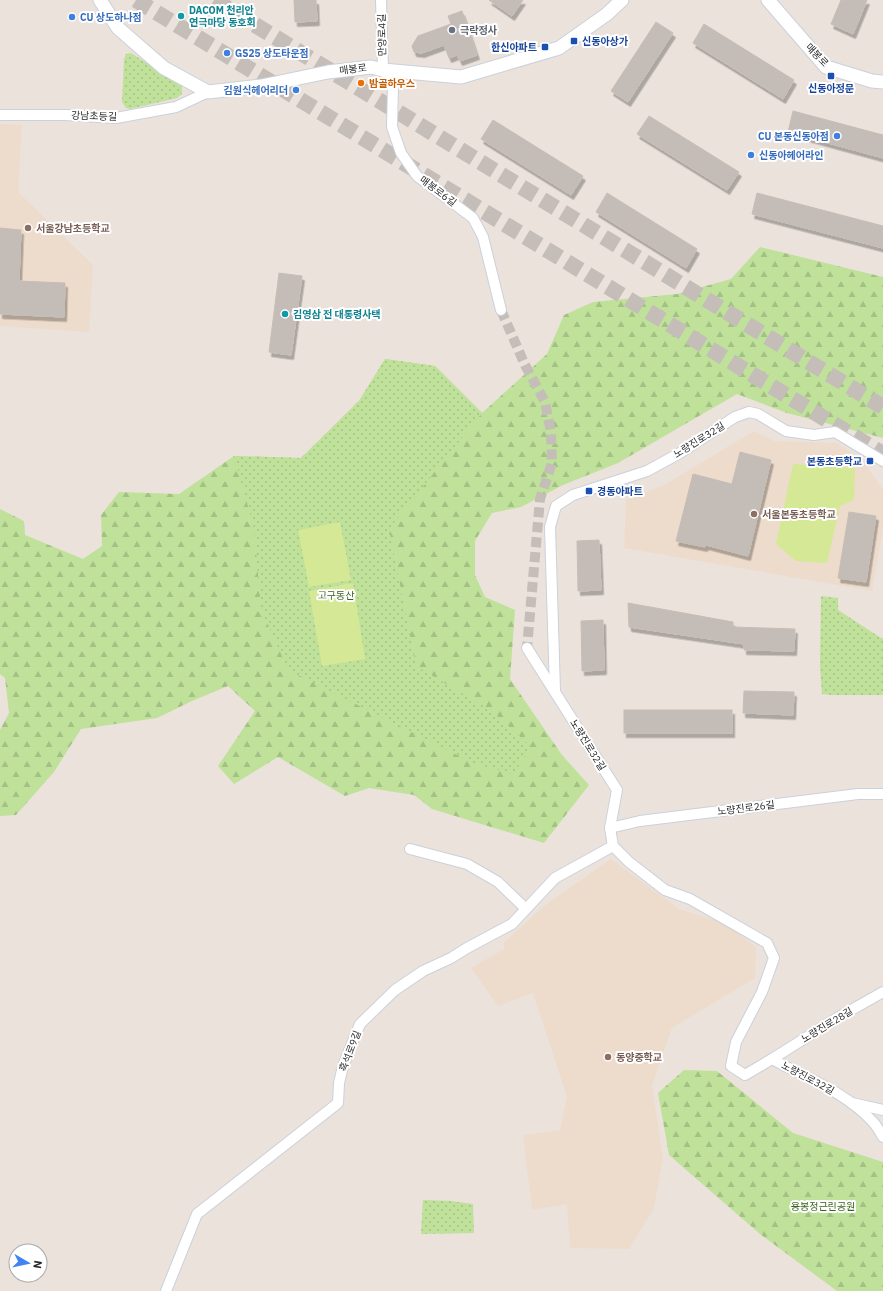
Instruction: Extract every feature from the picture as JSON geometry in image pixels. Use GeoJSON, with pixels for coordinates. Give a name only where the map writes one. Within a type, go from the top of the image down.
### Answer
{"type":"FeatureCollection","features":[{"type":"Feature","properties":{"kind":"street"},"geometry":{"type":"LineString","coordinates":[[100,0],[118,28],[158,63],[164,68],[208,92]]}},
{"type":"Feature","properties":{"kind":"street","name":"만양로4길"},"geometry":{"type":"LineString","coordinates":[[381,0],[383,70]]}},
{"type":"Feature","properties":{"kind":"street","name":"매봉로"},"geometry":{"type":"LineString","coordinates":[[208,92],[261,86],[328,72],[371,67],[383,70],[461,77],[559,48],[607,14],[622,0]]}},
{"type":"Feature","properties":{"kind":"street","name":"매봉로"},"geometry":{"type":"LineString","coordinates":[[768,0],[826,67],[872,81],[883,82]]}},
{"type":"Feature","properties":{"kind":"street","name":"매봉로6길"},"geometry":{"type":"LineString","coordinates":[[383,70],[393,85],[392,127],[401,153],[417,176],[473,218],[483,237],[501,310]]}},
{"type":"Feature","properties":{"kind":"street","name":"강남초등길"},"geometry":{"type":"LineString","coordinates":[[0,114],[65,115],[116,118],[176,107],[208,92]]}},
{"type":"Feature","properties":{"kind":"street","name":"노량진로32길"},"geometry":{"type":"LineString","coordinates":[[883,460],[835,432],[814,435],[786,431],[758,414],[749,412],[736,417],[647,472],[573,495],[556,506],[550,527],[555,692],[617,790],[610,828],[613,846],[629,862],[665,890],[690,899],[767,943],[774,958],[762,992],[736,1042],[731,1066],[745,1075],[772,1059],[806,1076],[851,1103],[873,1122],[883,1137]]}},
{"type":"Feature","properties":{"kind":"street"},"geometry":{"type":"LineString","coordinates":[[527,648],[555,692]]}},
{"type":"Feature","properties":{"kind":"street","name":"노량진로26길"},"geometry":{"type":"LineString","coordinates":[[610,828],[640,821],[858,794],[883,794]]}},
{"type":"Feature","properties":{"kind":"street","name":"흑석로9길"},"geometry":{"type":"LineString","coordinates":[[166,1291],[197,1214],[338,1103],[339,1083],[343,1066],[360,1024],[395,990],[423,971],[451,958],[512,924],[554,878],[613,846]]}},
{"type":"Feature","properties":{"kind":"street"},"geometry":{"type":"LineString","coordinates":[[410,849],[467,864],[498,882],[526,909]]}},
{"type":"Feature","properties":{"kind":"street","name":"노량진로28길"},"geometry":{"type":"LineString","coordinates":[[772,1059],[837,1018],[883,992]]}},
{"type":"Feature","properties":{"kind":"street"},"geometry":{"type":"LineString","coordinates":[[851,1103],[883,1110]]}},
{"type":"Feature","properties":{"kind":"shaded area","name":"서울강남초등학교"},"geometry":{"type":"Polygon","coordinates":[[[0,124],[22,125],[18,192],[93,265],[89,332],[0,326],[0,124]]]}},
{"type":"Feature","properties":{"kind":"shaded area","name":"서울본동초등학교"},"geometry":{"type":"Polygon","coordinates":[[[754,431],[774,441],[837,443],[864,463],[883,489],[883,528],[872,591],[624,548],[626,500],[664,485],[754,431]]]}},
{"type":"Feature","properties":{"kind":"shaded area","name":"동양중학교"},"geometry":{"type":"Polygon","coordinates":[[[611,859],[679,909],[725,923],[756,947],[755,978],[672,1028],[652,1085],[663,1158],[654,1208],[629,1249],[570,1248],[567,1204],[532,1210],[523,1135],[560,1130],[567,1097],[533,993],[498,1006],[471,968],[504,949],[504,942],[548,903],[611,859]]]}},
{"type":"Feature","properties":{"kind":"green space"},"geometry":{"type":"Polygon","coordinates":[[[131,53],[180,84],[182,87],[182,94],[177,98],[130,109],[126,108],[122,102],[124,59],[126,54],[131,53]]]}},
{"type":"Feature","properties":{"kind":"green space","name":"고구동산"},"geometry":{"type":"Polygon","coordinates":[[[760,247],[883,277],[883,438],[787,413],[737,394],[618,463],[563,485],[521,507],[492,513],[475,541],[475,575],[485,597],[515,610],[510,679],[562,755],[589,785],[544,843],[432,809],[414,795],[369,788],[345,796],[278,757],[234,784],[218,766],[255,711],[228,686],[157,718],[81,729],[54,772],[16,815],[0,816],[0,730],[9,713],[5,678],[0,674],[0,509],[24,521],[25,535],[83,559],[102,546],[101,515],[119,492],[179,494],[234,456],[301,458],[359,401],[385,359],[435,366],[482,413],[547,354],[564,315],[593,302],[677,294],[731,279],[760,247]]]}},
{"type":"Feature","properties":{"kind":"green space"},"geometry":{"type":"Polygon","coordinates":[[[385,359],[435,366],[482,413],[389,529],[416,666],[492,711],[531,747],[513,774],[473,763],[288,670],[261,609],[254,528],[234,456],[301,458],[359,401],[385,359]]]}},
{"type":"Feature","properties":{"kind":"green space"},"geometry":{"type":"Polygon","coordinates":[[[793,464],[855,468],[854,500],[840,506],[827,563],[796,561],[776,544],[793,464]]]}},
{"type":"Feature","properties":{"kind":"green space"},"geometry":{"type":"Polygon","coordinates":[[[340,522],[351,580],[309,587],[298,530],[340,522]]]}},
{"type":"Feature","properties":{"kind":"green space"},"geometry":{"type":"Polygon","coordinates":[[[353,583],[365,659],[322,666],[309,591],[353,583]]]}},
{"type":"Feature","properties":{"kind":"green space"},"geometry":{"type":"Polygon","coordinates":[[[821,596],[838,598],[838,610],[883,638],[883,695],[822,694],[820,666],[821,596]]]}},
{"type":"Feature","properties":{"kind":"green space","name":"용봉정근린공원"},"geometry":{"type":"Polygon","coordinates":[[[684,1070],[717,1071],[793,1133],[883,1162],[883,1291],[837,1291],[760,1234],[669,1155],[658,1093],[684,1070]]]}},
{"type":"Feature","properties":{"kind":"green space"},"geometry":{"type":"Polygon","coordinates":[[[423,1200],[451,1201],[473,1204],[474,1233],[421,1234],[423,1200]]]}},
{"type":"Feature","properties":{"kind":"building"},"geometry":{"type":"Polygon","coordinates":[[[294,0],[316,0],[317,21],[295,22],[294,0]]]}},
{"type":"Feature","properties":{"kind":"building"},"geometry":{"type":"Polygon","coordinates":[[[489,0],[523,0],[512,16],[489,0]]]}},
{"type":"Feature","properties":{"kind":"building"},"geometry":{"type":"Polygon","coordinates":[[[841,0],[867,0],[853,34],[831,24],[841,0]]]}},
{"type":"Feature","properties":{"kind":"building","name":"극락정사"},"geometry":{"type":"Polygon","coordinates":[[[462,11],[477,55],[460,61],[457,55],[449,58],[444,45],[422,53],[414,52],[412,46],[418,36],[451,24],[448,16],[462,11]]]}},
{"type":"Feature","properties":{"kind":"building"},"geometry":{"type":"Polygon","coordinates":[[[656,22],[673,33],[628,102],[611,91],[656,22]]]}},
{"type":"Feature","properties":{"kind":"building"},"geometry":{"type":"Polygon","coordinates":[[[704,24],[794,80],[783,99],[693,43],[704,24]]]}},
{"type":"Feature","properties":{"kind":"building"},"geometry":{"type":"Polygon","coordinates":[[[793,111],[883,135],[883,158],[788,132],[793,111]]]}},
{"type":"Feature","properties":{"kind":"building"},"geometry":{"type":"Polygon","coordinates":[[[649,116],[739,172],[727,190],[637,134],[649,116]]]}},
{"type":"Feature","properties":{"kind":"building"},"geometry":{"type":"Polygon","coordinates":[[[493,120],[583,176],[571,195],[481,139],[493,120]]]}},
{"type":"Feature","properties":{"kind":"building"},"geometry":{"type":"Polygon","coordinates":[[[607,193],[697,249],[686,268],[596,212],[607,193]]]}},
{"type":"Feature","properties":{"kind":"building"},"geometry":{"type":"Polygon","coordinates":[[[757,193],[883,226],[883,248],[752,214],[757,193]]]}},
{"type":"Feature","properties":{"kind":"building","name":"서울강남초등학교"},"geometry":{"type":"Polygon","coordinates":[[[0,228],[21,230],[19,281],[65,283],[64,317],[0,314],[0,228]]]}},
{"type":"Feature","properties":{"kind":"building","name":"김영삼 전 대통령사택"},"geometry":{"type":"Polygon","coordinates":[[[279,273],[302,276],[291,355],[269,352],[279,273]]]}},
{"type":"Feature","properties":{"kind":"building"},"geometry":{"type":"Polygon","coordinates":[[[740,452],[771,460],[748,556],[706,545],[705,547],[676,541],[693,474],[732,484],[740,452]]]}},
{"type":"Feature","properties":{"kind":"building"},"geometry":{"type":"Polygon","coordinates":[[[849,512],[876,516],[866,582],[838,578],[849,512]]]}},
{"type":"Feature","properties":{"kind":"building"},"geometry":{"type":"Polygon","coordinates":[[[599,540],[601,590],[578,591],[577,541],[599,540]]]}},
{"type":"Feature","properties":{"kind":"building"},"geometry":{"type":"Polygon","coordinates":[[[628,603],[733,622],[733,627],[795,629],[794,651],[744,650],[744,644],[629,627],[628,603]]]}},
{"type":"Feature","properties":{"kind":"building"},"geometry":{"type":"Polygon","coordinates":[[[603,620],[604,670],[582,671],[581,621],[603,620]]]}},
{"type":"Feature","properties":{"kind":"building"},"geometry":{"type":"Polygon","coordinates":[[[744,691],[794,692],[793,715],[743,713],[744,691]]]}},
{"type":"Feature","properties":{"kind":"building"},"geometry":{"type":"Polygon","coordinates":[[[624,710],[732,710],[732,733],[624,733],[624,710]]]}},
{"type":"Feature","properties":{"kind":"tunnel"},"geometry":{"type":"LineString","coordinates":[[136,0],[883,454]]}},
{"type":"Feature","properties":{"kind":"tunnel"},"geometry":{"type":"LineString","coordinates":[[214,0],[883,407]]}},
{"type":"Feature","properties":{"kind":"tunnel"},"geometry":{"type":"LineString","coordinates":[[501,310],[525,365],[545,402],[551,432],[552,463],[540,499],[527,648]]}},
{"type":"Feature","properties":{"kind":"place","name":"DACOM 천리안 연극마당 동호회"},"geometry":{"type":"Point","coordinates":[181,16]}},
{"type":"Feature","properties":{"kind":"place","name":"CU 상도하나점"},"geometry":{"type":"Point","coordinates":[72,17]}},
{"type":"Feature","properties":{"kind":"place","name":"극락정사"},"geometry":{"type":"Point","coordinates":[452,30]}},
{"type":"Feature","properties":{"kind":"place","name":"신동아상가"},"geometry":{"type":"Point","coordinates":[574,41]}},
{"type":"Feature","properties":{"kind":"place","name":"한신아파트"},"geometry":{"type":"Point","coordinates":[545,47]}},
{"type":"Feature","properties":{"kind":"place","name":"GS25 상도타운점"},"geometry":{"type":"Point","coordinates":[227,53]}},
{"type":"Feature","properties":{"kind":"place","name":"신동아정문"},"geometry":{"type":"Point","coordinates":[831,76]}},
{"type":"Feature","properties":{"kind":"place","name":"밤골하우스"},"geometry":{"type":"Point","coordinates":[361,83]}},
{"type":"Feature","properties":{"kind":"place","name":"김원식헤어리더"},"geometry":{"type":"Point","coordinates":[296,90]}},
{"type":"Feature","properties":{"kind":"place","name":"CU 본동신동아점"},"geometry":{"type":"Point","coordinates":[837,136]}},
{"type":"Feature","properties":{"kind":"place","name":"신동아헤어라인"},"geometry":{"type":"Point","coordinates":[751,155]}},
{"type":"Feature","properties":{"kind":"place","name":"서울강남초등학교"},"geometry":{"type":"Point","coordinates":[28,228]}},
{"type":"Feature","properties":{"kind":"place","name":"김영삼 전 대통령사택"},"geometry":{"type":"Point","coordinates":[285,314]}},
{"type":"Feature","properties":{"kind":"place","name":"본동초등학교"},"geometry":{"type":"Point","coordinates":[870,461]}},
{"type":"Feature","properties":{"kind":"place","name":"경동아파트"},"geometry":{"type":"Point","coordinates":[589,491]}},
{"type":"Feature","properties":{"kind":"place","name":"서울본동초등학교"},"geometry":{"type":"Point","coordinates":[754,514]}},
{"type":"Feature","properties":{"kind":"place","name":"동양중학교"},"geometry":{"type":"Point","coordinates":[608,1057]}}]}
